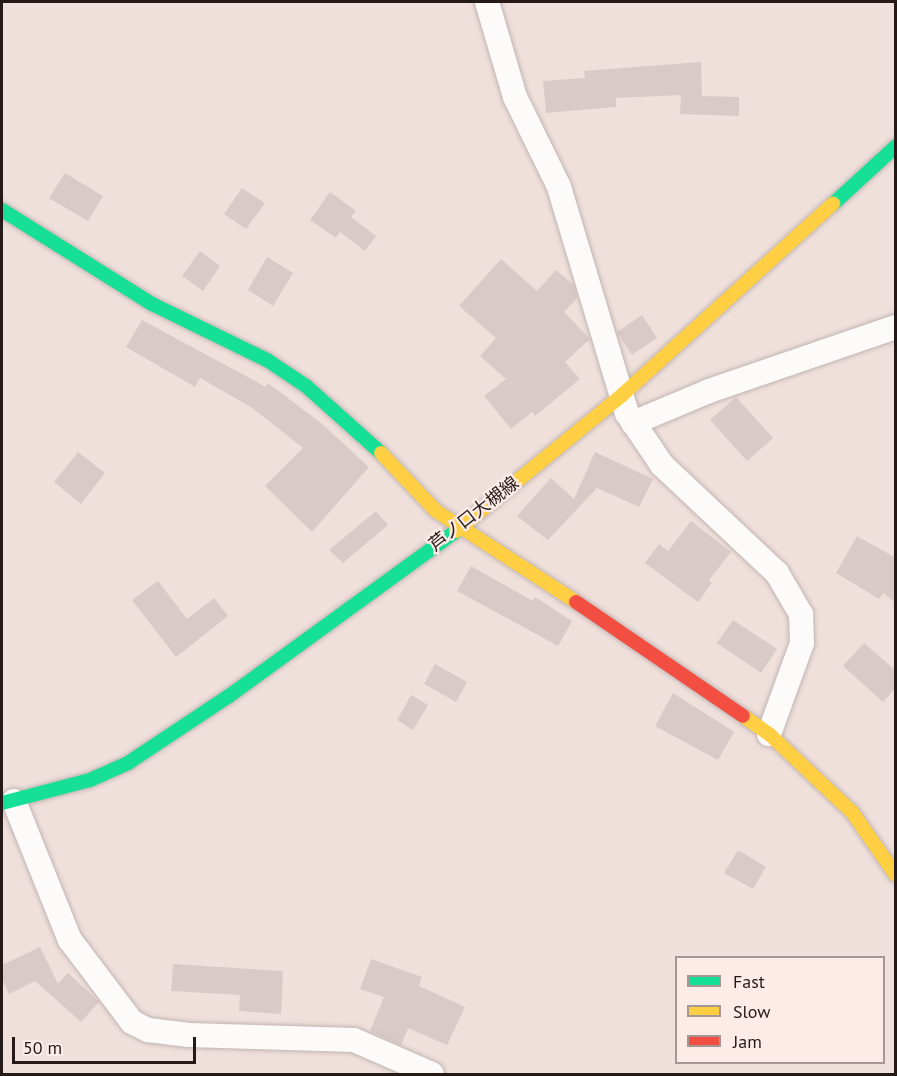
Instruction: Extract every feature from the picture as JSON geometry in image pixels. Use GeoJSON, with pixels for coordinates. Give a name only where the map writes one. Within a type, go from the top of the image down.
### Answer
{"type":"FeatureCollection","features":[{"type":"Feature","properties":{"kind":"street"},"geometry":{"type":"LineString","coordinates":[[487,2],[515,97],[559,188],[622,395],[633,423],[662,465],[777,573],[796,602],[802,643],[769,734]]}},
{"type":"Feature","properties":{"kind":"street","name":"芦ノ口大槻線"},"geometry":{"type":"LineString","coordinates":[[8,802],[90,780],[136,758],[461,527],[622,395],[896,146]]}},
{"type":"Feature","properties":{"kind":"street"},"geometry":{"type":"LineString","coordinates":[[2,210],[152,304],[267,360],[306,386],[363,433],[436,511],[652,651],[769,734],[852,812],[896,875]]}},
{"type":"Feature","properties":{"kind":"street"},"geometry":{"type":"LineString","coordinates":[[633,423],[700,394],[896,327]]}},
{"type":"Feature","properties":{"kind":"street"},"geometry":{"type":"LineString","coordinates":[[8,802],[70,940],[132,1022],[148,1030],[189,1035],[354,1040],[432,1074]]}},
{"type":"Feature","properties":{"kind":"building"},"geometry":{"type":"Polygon","coordinates":[[[701,62],[702,96],[739,97],[739,116],[680,114],[681,95],[616,98],[616,107],[546,113],[543,81],[585,78],[584,71],[701,62]]]}},
{"type":"Feature","properties":{"kind":"building"},"geometry":{"type":"Polygon","coordinates":[[[65,173],[103,196],[88,221],[49,198],[65,173]]]}},
{"type":"Feature","properties":{"kind":"building"},"geometry":{"type":"Polygon","coordinates":[[[242,188],[265,203],[246,229],[224,214],[242,188]]]}},
{"type":"Feature","properties":{"kind":"building"},"geometry":{"type":"Polygon","coordinates":[[[330,192],[356,211],[351,217],[376,236],[365,251],[340,232],[336,238],[310,220],[330,192]]]}},
{"type":"Feature","properties":{"kind":"building"},"geometry":{"type":"Polygon","coordinates":[[[200,251],[220,266],[203,291],[182,276],[200,251]]]}},
{"type":"Feature","properties":{"kind":"building"},"geometry":{"type":"Polygon","coordinates":[[[267,257],[293,273],[273,306],[248,290],[267,257]]]}},
{"type":"Feature","properties":{"kind":"building"},"geometry":{"type":"Polygon","coordinates":[[[501,259],[537,291],[556,270],[574,285],[577,298],[564,312],[590,339],[565,362],[580,379],[535,416],[532,412],[511,429],[484,396],[506,379],[480,356],[496,338],[459,306],[501,259]]]}},
{"type":"Feature","properties":{"kind":"building"},"geometry":{"type":"Polygon","coordinates":[[[642,315],[657,338],[632,355],[617,332],[642,315]]]}},
{"type":"Feature","properties":{"kind":"building"},"geometry":{"type":"Polygon","coordinates":[[[142,320],[266,387],[268,383],[321,423],[369,467],[312,532],[265,486],[303,448],[251,407],[200,378],[195,387],[126,347],[142,320]]]}},
{"type":"Feature","properties":{"kind":"building"},"geometry":{"type":"Polygon","coordinates":[[[736,397],[773,438],[747,461],[710,420],[736,397]]]}},
{"type":"Feature","properties":{"kind":"building"},"geometry":{"type":"Polygon","coordinates":[[[78,452],[105,473],[81,504],[54,482],[78,452]]]}},
{"type":"Feature","properties":{"kind":"building"},"geometry":{"type":"Polygon","coordinates":[[[595,452],[653,479],[639,507],[597,488],[548,540],[517,516],[551,478],[574,499],[595,452]]]}},
{"type":"Feature","properties":{"kind":"building"},"geometry":{"type":"Polygon","coordinates":[[[376,511],[388,525],[343,563],[329,550],[376,511]]]}},
{"type":"Feature","properties":{"kind":"building"},"geometry":{"type":"Polygon","coordinates":[[[691,521],[731,552],[709,580],[712,583],[698,602],[645,563],[659,544],[668,551],[691,521]]]}},
{"type":"Feature","properties":{"kind":"building"},"geometry":{"type":"Polygon","coordinates":[[[857,536],[896,558],[896,603],[883,593],[879,599],[836,573],[857,536]]]}},
{"type":"Feature","properties":{"kind":"building"},"geometry":{"type":"Polygon","coordinates":[[[471,566],[533,601],[535,597],[572,621],[558,646],[457,591],[471,566]]]}},
{"type":"Feature","properties":{"kind":"building"},"geometry":{"type":"Polygon","coordinates":[[[158,581],[187,619],[214,598],[228,616],[176,657],[132,600],[158,581]]]}},
{"type":"Feature","properties":{"kind":"building"},"geometry":{"type":"Polygon","coordinates":[[[733,620],[777,649],[761,673],[717,643],[733,620]]]}},
{"type":"Feature","properties":{"kind":"building"},"geometry":{"type":"Polygon","coordinates":[[[864,643],[896,671],[896,687],[883,702],[843,666],[864,643]]]}},
{"type":"Feature","properties":{"kind":"building"},"geometry":{"type":"Polygon","coordinates":[[[435,664],[467,682],[456,702],[424,684],[435,664]]]}},
{"type":"Feature","properties":{"kind":"building"},"geometry":{"type":"Polygon","coordinates":[[[673,693],[734,732],[718,760],[655,726],[673,693]]]}},
{"type":"Feature","properties":{"kind":"building"},"geometry":{"type":"Polygon","coordinates":[[[411,695],[428,705],[413,730],[397,720],[411,695]]]}},
{"type":"Feature","properties":{"kind":"building"},"geometry":{"type":"Polygon","coordinates":[[[738,850],[766,867],[753,889],[724,873],[738,850]]]}},
{"type":"Feature","properties":{"kind":"building"},"geometry":{"type":"Polygon","coordinates":[[[40,947],[58,984],[68,973],[99,1002],[81,1022],[35,981],[9,994],[2,979],[2,965],[40,947]]]}},
{"type":"Feature","properties":{"kind":"building"},"geometry":{"type":"Polygon","coordinates":[[[371,959],[422,977],[419,986],[465,1007],[447,1045],[408,1028],[401,1045],[370,1031],[384,997],[360,989],[371,959]]]}},
{"type":"Feature","properties":{"kind":"building"},"geometry":{"type":"Polygon","coordinates":[[[173,964],[283,971],[281,1014],[239,1011],[240,995],[171,991],[173,964]]]}},
{"type":"Feature","properties":{"kind":"traffic: fast"},"geometry":{"type":"LineString","coordinates":[[833,204],[896,146]]}},
{"type":"Feature","properties":{"kind":"traffic: fast"},"geometry":{"type":"LineString","coordinates":[[2,210],[152,304],[267,360],[306,386],[381,453]]}},
{"type":"Feature","properties":{"kind":"traffic: fast"},"geometry":{"type":"LineString","coordinates":[[2,803],[90,780],[128,763],[229,696],[456,531]]}},
{"type":"Feature","properties":{"kind":"traffic: slow"},"geometry":{"type":"LineString","coordinates":[[456,531],[622,395],[833,204]]}},
{"type":"Feature","properties":{"kind":"traffic: slow"},"geometry":{"type":"LineString","coordinates":[[381,453],[436,511],[576,602]]}},
{"type":"Feature","properties":{"kind":"traffic: slow"},"geometry":{"type":"LineString","coordinates":[[743,716],[769,734],[852,812],[896,875]]}},
{"type":"Feature","properties":{"kind":"traffic: jam"},"geometry":{"type":"LineString","coordinates":[[576,602],[743,716]]}}]}
